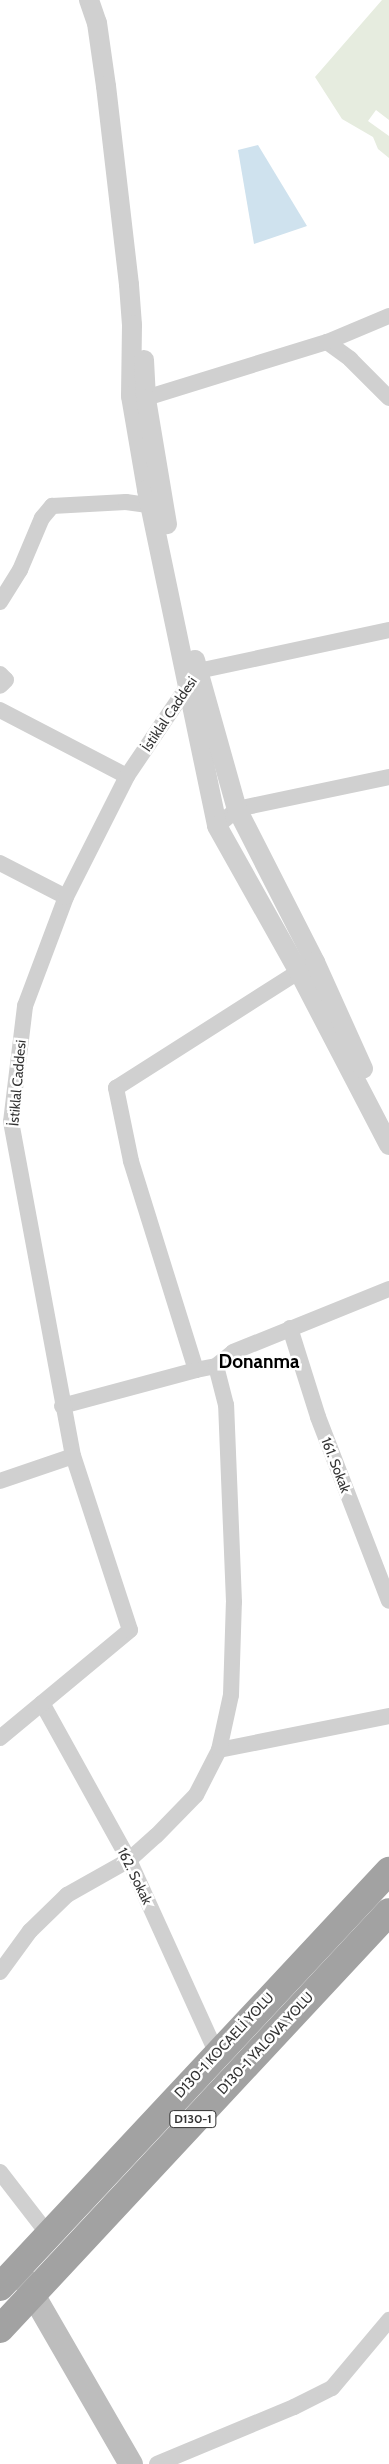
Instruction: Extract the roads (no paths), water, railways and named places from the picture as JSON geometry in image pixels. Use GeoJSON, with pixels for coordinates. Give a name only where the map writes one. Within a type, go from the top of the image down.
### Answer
{"type":"FeatureCollection","features":[{"type":"Feature","properties":{"kind":"highway","name":"D130-1 KOCAELİ YOLU"},"geometry":{"type":"LineString","coordinates":[[9,2277],[389,1871]]}},
{"type":"Feature","properties":{"kind":"highway","name":"D130-1 YALOVA YOLU"},"geometry":{"type":"LineString","coordinates":[[0,2329],[389,1912]]}},
{"type":"Feature","properties":{"kind":"main road"},"geometry":{"type":"LineString","coordinates":[[9,2277],[32,2293],[130,2464]]}},
{"type":"Feature","properties":{"kind":"street"},"geometry":{"type":"LineString","coordinates":[[89,0],[97,23],[106,86],[139,400],[157,506],[181,599],[217,826],[307,967],[389,1125]]}},
{"type":"Feature","properties":{"kind":"street"},"geometry":{"type":"LineString","coordinates":[[101,0],[118,82],[138,274],[139,400]]}},
{"type":"Feature","properties":{"kind":"street"},"geometry":{"type":"LineString","coordinates":[[139,400],[327,342],[389,316]]}},
{"type":"Feature","properties":{"kind":"street"},"geometry":{"type":"LineString","coordinates":[[327,342],[350,359],[389,398]]}},
{"type":"Feature","properties":{"kind":"street"},"geometry":{"type":"LineString","coordinates":[[0,602],[20,570],[42,518],[52,506],[118,502],[157,506]]}},
{"type":"Feature","properties":{"kind":"street"},"geometry":{"type":"LineString","coordinates":[[193,679],[389,630]]}},
{"type":"Feature","properties":{"kind":"street"},"geometry":{"type":"LineString","coordinates":[[0,674],[6,680],[0,686]]}},
{"type":"Feature","properties":{"kind":"street"},"geometry":{"type":"LineString","coordinates":[[193,679],[237,809],[389,1145]]}},
{"type":"Feature","properties":{"kind":"street","name":"İstiklal Caddesi"},"geometry":{"type":"LineString","coordinates":[[42,1703],[130,1630],[73,1456],[5,1122],[25,1006],[66,896],[127,776],[193,679]]}},
{"type":"Feature","properties":{"kind":"street"},"geometry":{"type":"LineString","coordinates":[[0,710],[127,776]]}},
{"type":"Feature","properties":{"kind":"street"},"geometry":{"type":"LineString","coordinates":[[217,826],[237,809],[389,777]]}},
{"type":"Feature","properties":{"kind":"street"},"geometry":{"type":"LineString","coordinates":[[0,863],[66,896]]}},
{"type":"Feature","properties":{"kind":"street"},"geometry":{"type":"LineString","coordinates":[[196,1370],[131,1161],[116,1088],[307,967]]}},
{"type":"Feature","properties":{"kind":"street"},"geometry":{"type":"LineString","coordinates":[[62,1406],[216,1366],[234,1352],[389,1289]]}},
{"type":"Feature","properties":{"kind":"street","name":"161. Sokak"},"geometry":{"type":"LineString","coordinates":[[290,1328],[318,1417],[389,1601]]}},
{"type":"Feature","properties":{"kind":"street"},"geometry":{"type":"LineString","coordinates":[[0,1972],[30,1930],[66,1895],[129,1860],[196,1795],[219,1750],[231,1696],[234,1602],[226,1405],[216,1366]]}},
{"type":"Feature","properties":{"kind":"street"},"geometry":{"type":"LineString","coordinates":[[0,1481],[73,1456]]}},
{"type":"Feature","properties":{"kind":"street"},"geometry":{"type":"LineString","coordinates":[[0,1738],[42,1703]]}},
{"type":"Feature","properties":{"kind":"street","name":"162. Sokak"},"geometry":{"type":"LineString","coordinates":[[42,1703],[129,1860],[217,2054]]}},
{"type":"Feature","properties":{"kind":"street"},"geometry":{"type":"LineString","coordinates":[[219,1750],[389,1716]]}},
{"type":"Feature","properties":{"kind":"street"},"geometry":{"type":"LineString","coordinates":[[0,2172],[48,2234]]}},
{"type":"Feature","properties":{"kind":"street"},"geometry":{"type":"LineString","coordinates":[[157,2464],[294,2408],[332,2388],[389,2320]]}},
{"type":"Feature","properties":{"kind":"water"},"geometry":{"type":"Polygon","coordinates":[[[258,145],[307,226],[254,244],[238,150],[258,145]]]}},
{"type":"Feature","properties":{"kind":"district","name":"Donanma"},"geometry":{"type":"Point","coordinates":[259,1362]}}]}
